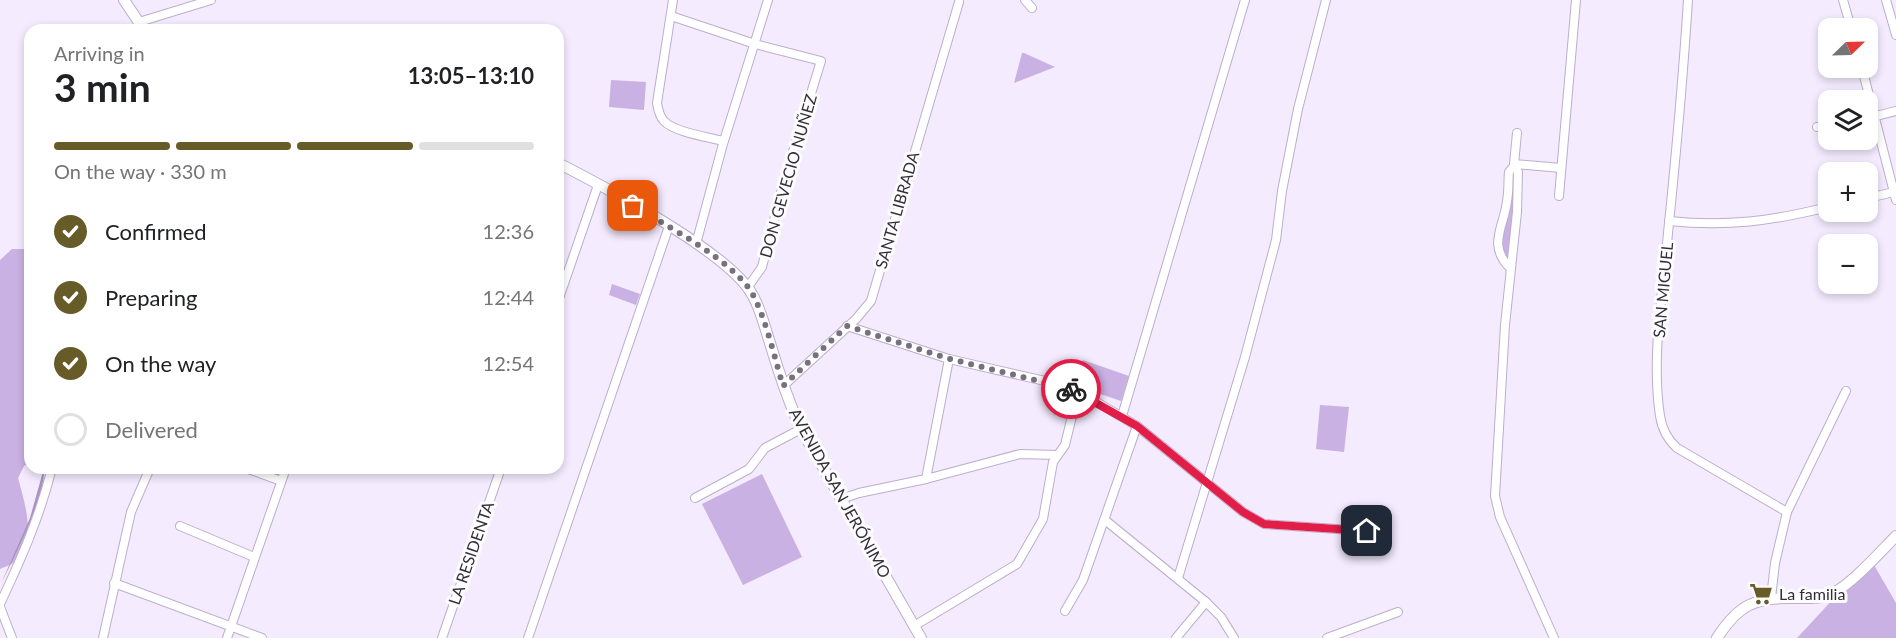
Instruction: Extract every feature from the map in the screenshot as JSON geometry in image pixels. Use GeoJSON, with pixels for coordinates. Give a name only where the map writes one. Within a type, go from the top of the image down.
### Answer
{"type":"FeatureCollection","features":[{"type":"Feature","properties":{"kind":"street"},"geometry":{"type":"LineString","coordinates":[[124,0],[141,24]]}},
{"type":"Feature","properties":{"kind":"street"},"geometry":{"type":"LineString","coordinates":[[147,24],[211,0]]}},
{"type":"Feature","properties":{"kind":"street"},"geometry":{"type":"LineString","coordinates":[[674,0],[657,103],[661,117],[671,126],[723,141]]}},
{"type":"Feature","properties":{"kind":"street"},"geometry":{"type":"LineString","coordinates":[[696,244],[723,141],[768,0]]}},
{"type":"Feature","properties":{"kind":"street"},"geometry":{"type":"LineString","coordinates":[[1025,0],[1032,8]]}},
{"type":"Feature","properties":{"kind":"street"},"geometry":{"type":"LineString","coordinates":[[1122,416],[1245,0]]}},
{"type":"Feature","properties":{"kind":"street"},"geometry":{"type":"LineString","coordinates":[[1178,578],[1245,357],[1276,240],[1282,191],[1298,110],[1326,0]]}},
{"type":"Feature","properties":{"kind":"street"},"geometry":{"type":"LineString","coordinates":[[1559,195],[1576,0]]}},
{"type":"Feature","properties":{"kind":"street","name":"SAN MIGUEL"},"geometry":{"type":"LineString","coordinates":[[1688,0],[1679,139],[1659,331],[1659,404],[1665,434],[1677,448],[1787,512]]}},
{"type":"Feature","properties":{"kind":"street"},"geometry":{"type":"LineString","coordinates":[[1843,0],[1848,18]]}},
{"type":"Feature","properties":{"kind":"street"},"geometry":{"type":"LineString","coordinates":[[1886,0],[1896,35]]}},
{"type":"Feature","properties":{"kind":"street","name":"SANTA LIBRADA"},"geometry":{"type":"LineString","coordinates":[[783,386],[866,309],[871,301],[958,2]]}},
{"type":"Feature","properties":{"kind":"street"},"geometry":{"type":"LineString","coordinates":[[671,16],[755,44]]}},
{"type":"Feature","properties":{"kind":"street","name":"DON GEVECIO NUÑEZ"},"geometry":{"type":"LineString","coordinates":[[748,287],[762,267],[784,181],[821,61],[755,44]]}},
{"type":"Feature","properties":{"kind":"street"},"geometry":{"type":"LineString","coordinates":[[1878,115],[1896,111]]}},
{"type":"Feature","properties":{"kind":"street"},"geometry":{"type":"LineString","coordinates":[[1510,268],[1502,258],[1497,238],[1507,202],[1509,171],[1514,165],[1517,133]]}},
{"type":"Feature","properties":{"kind":"street"},"geometry":{"type":"LineString","coordinates":[[1878,140],[1895,196],[1878,197]]}},
{"type":"Feature","properties":{"kind":"street"},"geometry":{"type":"LineString","coordinates":[[1514,165],[1562,168]]}},
{"type":"Feature","properties":{"kind":"street"},"geometry":{"type":"LineString","coordinates":[[1514,165],[1518,172],[1517,212],[1498,414],[1495,496],[1505,530],[1554,638]]}},
{"type":"Feature","properties":{"kind":"street","name":"AVENIDA SAN JERÓNIMO"},"geometry":{"type":"LineString","coordinates":[[564,166],[669,226],[731,270],[748,287],[757,303],[783,386],[801,429],[921,638]]}},
{"type":"Feature","properties":{"kind":"street"},"geometry":{"type":"LineString","coordinates":[[564,284],[598,185]]}},
{"type":"Feature","properties":{"kind":"street"},"geometry":{"type":"LineString","coordinates":[[1669,221],[1728,224],[1784,218],[1818,210]]}},
{"type":"Feature","properties":{"kind":"street"},"geometry":{"type":"LineString","coordinates":[[528,638],[669,226]]}},
{"type":"Feature","properties":{"kind":"street"},"geometry":{"type":"LineString","coordinates":[[847,326],[950,359],[1054,383],[1078,391],[1137,426],[1243,512],[1264,524],[1367,531]]}},
{"type":"Feature","properties":{"kind":"street"},"geometry":{"type":"LineString","coordinates":[[926,479],[950,359]]}},
{"type":"Feature","properties":{"kind":"street"},"geometry":{"type":"LineString","coordinates":[[914,626],[1017,564],[1043,519],[1053,462],[1065,445],[1078,391]]}},
{"type":"Feature","properties":{"kind":"street"},"geometry":{"type":"LineString","coordinates":[[1771,598],[1775,563],[1787,512],[1846,391]]}},
{"type":"Feature","properties":{"kind":"street"},"geometry":{"type":"LineString","coordinates":[[1065,611],[1083,580],[1137,426]]}},
{"type":"Feature","properties":{"kind":"street"},"geometry":{"type":"LineString","coordinates":[[695,498],[749,469],[765,448],[801,429]]}},
{"type":"Feature","properties":{"kind":"street"},"geometry":{"type":"LineString","coordinates":[[841,499],[1020,454],[1057,455]]}},
{"type":"Feature","properties":{"kind":"street"},"geometry":{"type":"LineString","coordinates":[[12,638],[0,606],[32,535],[50,474]]}},
{"type":"Feature","properties":{"kind":"street"},"geometry":{"type":"LineString","coordinates":[[103,638],[131,512],[147,474]]}},
{"type":"Feature","properties":{"kind":"street"},"geometry":{"type":"LineString","coordinates":[[262,474],[281,481]]}},
{"type":"Feature","properties":{"kind":"street"},"geometry":{"type":"LineString","coordinates":[[227,638],[284,474]]}},
{"type":"Feature","properties":{"kind":"street","name":"LA RESIDENTA"},"geometry":{"type":"LineString","coordinates":[[442,638],[499,474]]}},
{"type":"Feature","properties":{"kind":"street"},"geometry":{"type":"LineString","coordinates":[[1105,520],[1206,602],[1221,617],[1234,638]]}},
{"type":"Feature","properties":{"kind":"street"},"geometry":{"type":"LineString","coordinates":[[180,526],[254,557]]}},
{"type":"Feature","properties":{"kind":"street"},"geometry":{"type":"LineString","coordinates":[[1717,638],[1728,622],[1741,610],[1756,602],[1771,598],[1816,598],[1834,593],[1896,536]]}},
{"type":"Feature","properties":{"kind":"street"},"geometry":{"type":"LineString","coordinates":[[114,584],[262,638]]}},
{"type":"Feature","properties":{"kind":"street"},"geometry":{"type":"LineString","coordinates":[[1176,638],[1206,602]]}},
{"type":"Feature","properties":{"kind":"street"},"geometry":{"type":"LineString","coordinates":[[1327,638],[1398,612]]}},
{"type":"Feature","properties":{"kind":"shaded area"},"geometry":{"type":"Polygon","coordinates":[[[1022,53],[1024,53],[1055,67],[1014,83],[1022,53]]]}},
{"type":"Feature","properties":{"kind":"shaded area"},"geometry":{"type":"Polygon","coordinates":[[[611,80],[646,82],[644,110],[609,107],[611,80]]]}},
{"type":"Feature","properties":{"kind":"shaded area"},"geometry":{"type":"Polygon","coordinates":[[[1516,172],[1510,263],[1502,252],[1501,232],[1511,173],[1516,172]]]}},
{"type":"Feature","properties":{"kind":"shaded area"},"geometry":{"type":"Polygon","coordinates":[[[12,249],[24,249],[24,466],[18,478],[28,529],[25,549],[20,557],[14,563],[0,569],[0,260],[12,249]]]}},
{"type":"Feature","properties":{"kind":"shaded area"},"geometry":{"type":"Polygon","coordinates":[[[612,284],[640,294],[636,305],[609,295],[612,284]]]}},
{"type":"Feature","properties":{"kind":"shaded area"},"geometry":{"type":"Polygon","coordinates":[[[1083,360],[1129,376],[1121,401],[1074,385],[1083,360]]]}},
{"type":"Feature","properties":{"kind":"shaded area"},"geometry":{"type":"Polygon","coordinates":[[[1320,405],[1349,407],[1344,452],[1316,449],[1320,405]]]}},
{"type":"Feature","properties":{"kind":"shaded area"},"geometry":{"type":"Polygon","coordinates":[[[44,474],[35,510],[0,586],[30,518],[44,474]]]}},
{"type":"Feature","properties":{"kind":"shaded area"},"geometry":{"type":"Polygon","coordinates":[[[762,474],[802,557],[743,585],[702,504],[762,474]]]}},
{"type":"Feature","properties":{"kind":"shaded area"},"geometry":{"type":"Polygon","coordinates":[[[1874,565],[1896,603],[1896,638],[1797,638],[1837,595],[1874,565]]]}},
{"type":"Feature","properties":{"kind":"way so far"},"geometry":{"type":"LineString","coordinates":[[633,206],[696,244],[725,265],[748,287],[757,303],[783,386],[847,326],[950,359],[1071,389]]}},
{"type":"Feature","properties":{"kind":"place","name":"La familia"},"geometry":{"type":"Point","coordinates":[1761,594]}},
{"type":"Feature","properties":{"kind":"route"},"geometry":{"type":"LineString","coordinates":[[1071,389],[1137,426],[1243,512],[1264,524],[1367,531]]}}]}
